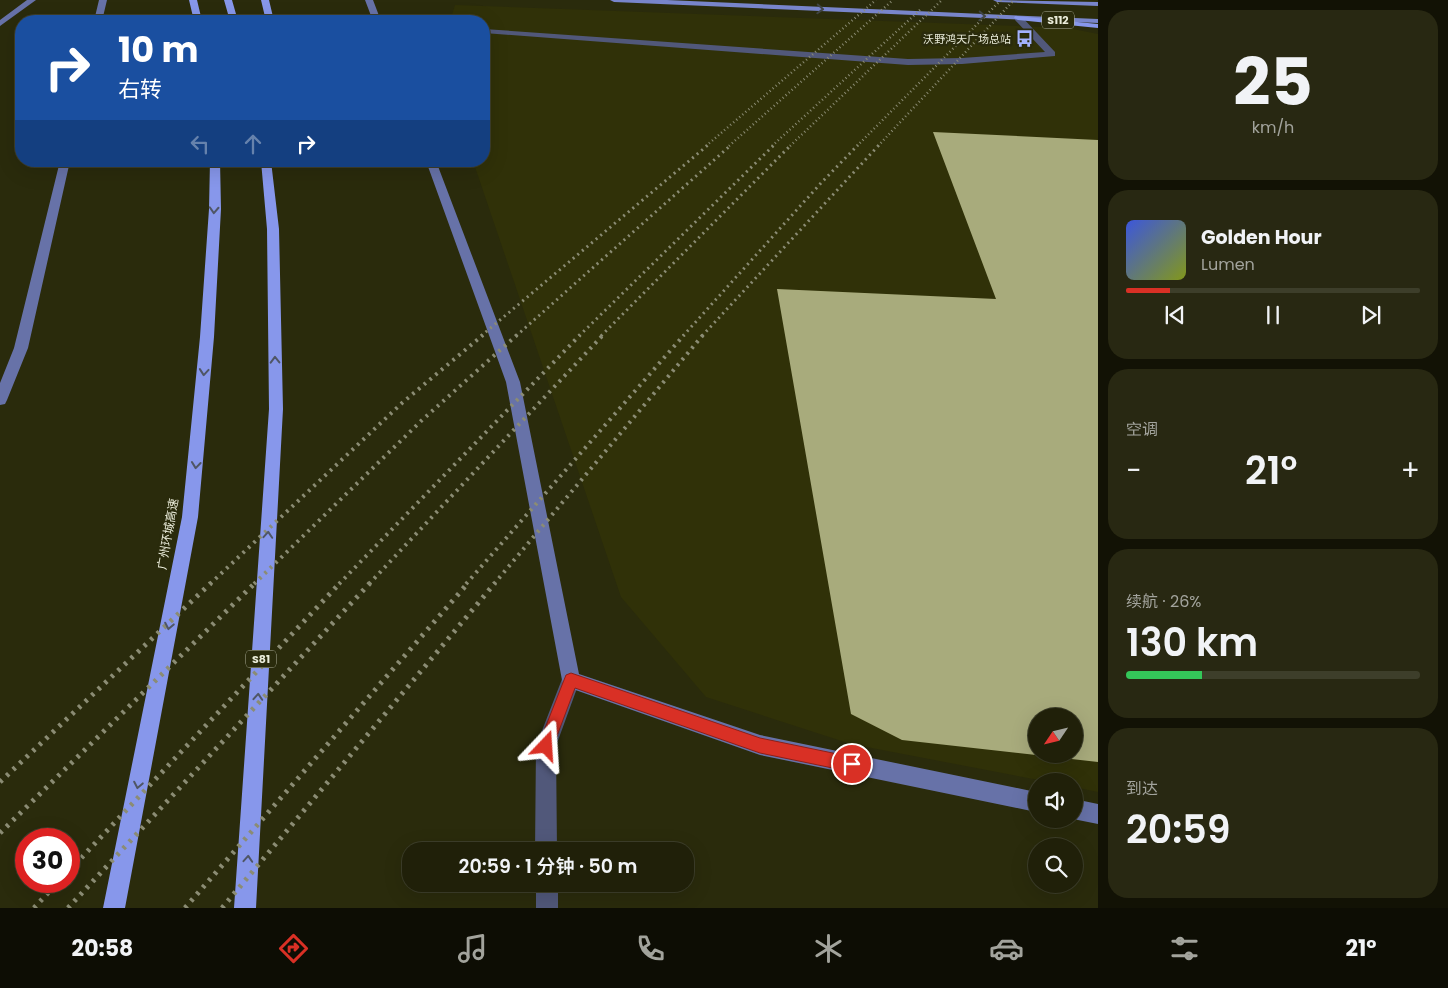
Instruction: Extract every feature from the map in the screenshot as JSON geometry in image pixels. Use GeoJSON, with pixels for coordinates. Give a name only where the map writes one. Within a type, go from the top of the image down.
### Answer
{"type":"FeatureCollection","features":[{"type":"Feature","properties":{"kind":"highway"},"geometry":{"type":"LineString","coordinates":[[193,0],[197,15]]}},
{"type":"Feature","properties":{"kind":"highway"},"geometry":{"type":"LineString","coordinates":[[228,0],[232,15]]}},
{"type":"Feature","properties":{"kind":"highway"},"geometry":{"type":"LineString","coordinates":[[266,2],[269,15]]}},
{"type":"Feature","properties":{"kind":"highway"},"geometry":{"type":"LineString","coordinates":[[1018,18],[1098,26]]}},
{"type":"Feature","properties":{"kind":"highway","name":"广州环城高速"},"geometry":{"type":"LineString","coordinates":[[114,908],[190,517],[200,417],[215,209],[215,167]]}},
{"type":"Feature","properties":{"kind":"highway","name":"S81"},"geometry":{"type":"LineString","coordinates":[[245,908],[276,409],[273,229],[267,167]]}},
{"type":"Feature","properties":{"kind":"highway"},"geometry":{"type":"LineString","coordinates":[[273,167],[273,229]]}},
{"type":"Feature","properties":{"kind":"main road","name":"S112"},"geometry":{"type":"LineString","coordinates":[[614,0],[1098,21]]}},
{"type":"Feature","properties":{"kind":"main road","name":"S112"},"geometry":{"type":"LineString","coordinates":[[997,0],[1098,4]]}},
{"type":"Feature","properties":{"kind":"street"},"geometry":{"type":"LineString","coordinates":[[0,24],[32,0]]}},
{"type":"Feature","properties":{"kind":"street"},"geometry":{"type":"LineString","coordinates":[[99,15],[103,0]]}},
{"type":"Feature","properties":{"kind":"street"},"geometry":{"type":"LineString","coordinates":[[368,0],[374,15]]}},
{"type":"Feature","properties":{"kind":"street"},"geometry":{"type":"LineString","coordinates":[[490,31],[908,62],[962,61],[1052,54],[1018,18]]}},
{"type":"Feature","properties":{"kind":"street"},"geometry":{"type":"LineString","coordinates":[[0,400],[21,348],[64,167]]}},
{"type":"Feature","properties":{"kind":"street"},"geometry":{"type":"LineString","coordinates":[[432,167],[513,382],[571,680],[546,746],[546,842]]}},
{"type":"Feature","properties":{"kind":"street"},"geometry":{"type":"LineString","coordinates":[[571,680],[760,745],[1028,800]]}},
{"type":"Feature","properties":{"kind":"street"},"geometry":{"type":"LineString","coordinates":[[1083,811],[1098,814]]}},
{"type":"Feature","properties":{"kind":"street"},"geometry":{"type":"LineString","coordinates":[[547,892],[547,908]]}},
{"type":"Feature","properties":{"kind":"shaded area"},"geometry":{"type":"Polygon","coordinates":[[[455,5],[1068,28],[1098,34],[1098,792],[1083,789],[1083,773],[1028,773],[1028,778],[851,744],[706,697],[621,597],[475,167],[490,167],[490,15],[452,15],[455,5]]]}},
{"type":"Feature","properties":{"kind":"building"},"geometry":{"type":"Polygon","coordinates":[[[933,132],[1098,140],[1098,762],[1083,760],[1083,708],[1028,708],[1028,754],[902,740],[851,714],[777,289],[996,299],[933,132]]]}},
{"type":"Feature","properties":{"kind":"railway"},"geometry":{"type":"LineString","coordinates":[[706,146],[876,0]]}},
{"type":"Feature","properties":{"kind":"railway"},"geometry":{"type":"LineString","coordinates":[[729,146],[893,0]]}},
{"type":"Feature","properties":{"kind":"railway"},"geometry":{"type":"LineString","coordinates":[[790,146],[942,0]]}},
{"type":"Feature","properties":{"kind":"railway"},"geometry":{"type":"LineString","coordinates":[[857,146],[1001,0]]}},
{"type":"Feature","properties":{"kind":"railway"},"geometry":{"type":"LineString","coordinates":[[878,146],[1014,0]]}},
{"type":"Feature","properties":{"kind":"railway"},"geometry":{"type":"LineString","coordinates":[[772,146],[921,9]]}},
{"type":"Feature","properties":{"kind":"railway"},"geometry":{"type":"LineString","coordinates":[[481,336],[708,145]]}},
{"type":"Feature","properties":{"kind":"railway"},"geometry":{"type":"LineString","coordinates":[[516,336],[731,145]]}},
{"type":"Feature","properties":{"kind":"railway"},"geometry":{"type":"LineString","coordinates":[[580,335],[774,145]]}},
{"type":"Feature","properties":{"kind":"railway"},"geometry":{"type":"LineString","coordinates":[[683,336],[821,183],[858,145]]}},
{"type":"Feature","properties":{"kind":"railway"},"geometry":{"type":"LineString","coordinates":[[702,336],[879,145]]}},
{"type":"Feature","properties":{"kind":"railway"},"geometry":{"type":"LineString","coordinates":[[601,336],[790,146]]}},
{"type":"Feature","properties":{"kind":"railway"},"geometry":{"type":"LineString","coordinates":[[210,584],[402,403],[483,335]]}},
{"type":"Feature","properties":{"kind":"railway"},"geometry":{"type":"LineString","coordinates":[[254,584],[421,421],[517,335]]}},
{"type":"Feature","properties":{"kind":"railway"},"geometry":{"type":"LineString","coordinates":[[339,584],[580,335]]}},
{"type":"Feature","properties":{"kind":"railway"},"geometry":{"type":"LineString","coordinates":[[369,584],[603,335]]}},
{"type":"Feature","properties":{"kind":"railway"},"geometry":{"type":"LineString","coordinates":[[466,584],[684,335]]}},
{"type":"Feature","properties":{"kind":"railway"},"geometry":{"type":"LineString","coordinates":[[494,584],[703,335]]}},
{"type":"Feature","properties":{"kind":"railway"},"geometry":{"type":"LineString","coordinates":[[0,782],[211,583]]}},
{"type":"Feature","properties":{"kind":"railway"},"geometry":{"type":"LineString","coordinates":[[0,833],[255,583]]}},
{"type":"Feature","properties":{"kind":"railway"},"geometry":{"type":"LineString","coordinates":[[80,859],[340,583]]}},
{"type":"Feature","properties":{"kind":"railway"},"geometry":{"type":"LineString","coordinates":[[68,908],[370,583]]}},
{"type":"Feature","properties":{"kind":"railway"},"geometry":{"type":"LineString","coordinates":[[185,908],[468,583]]}},
{"type":"Feature","properties":{"kind":"railway"},"geometry":{"type":"LineString","coordinates":[[222,908],[495,583]]}},
{"type":"Feature","properties":{"kind":"railway"},"geometry":{"type":"LineString","coordinates":[[34,908],[48,893]]}},
{"type":"Feature","properties":{"kind":"place","name":"沃野鸿天广场总站"},"geometry":{"type":"Point","coordinates":[1025,39]}},
{"type":"Feature","properties":{"kind":"route"},"geometry":{"type":"LineString","coordinates":[[546,746],[571,680],[760,745],[852,764]]}}]}
